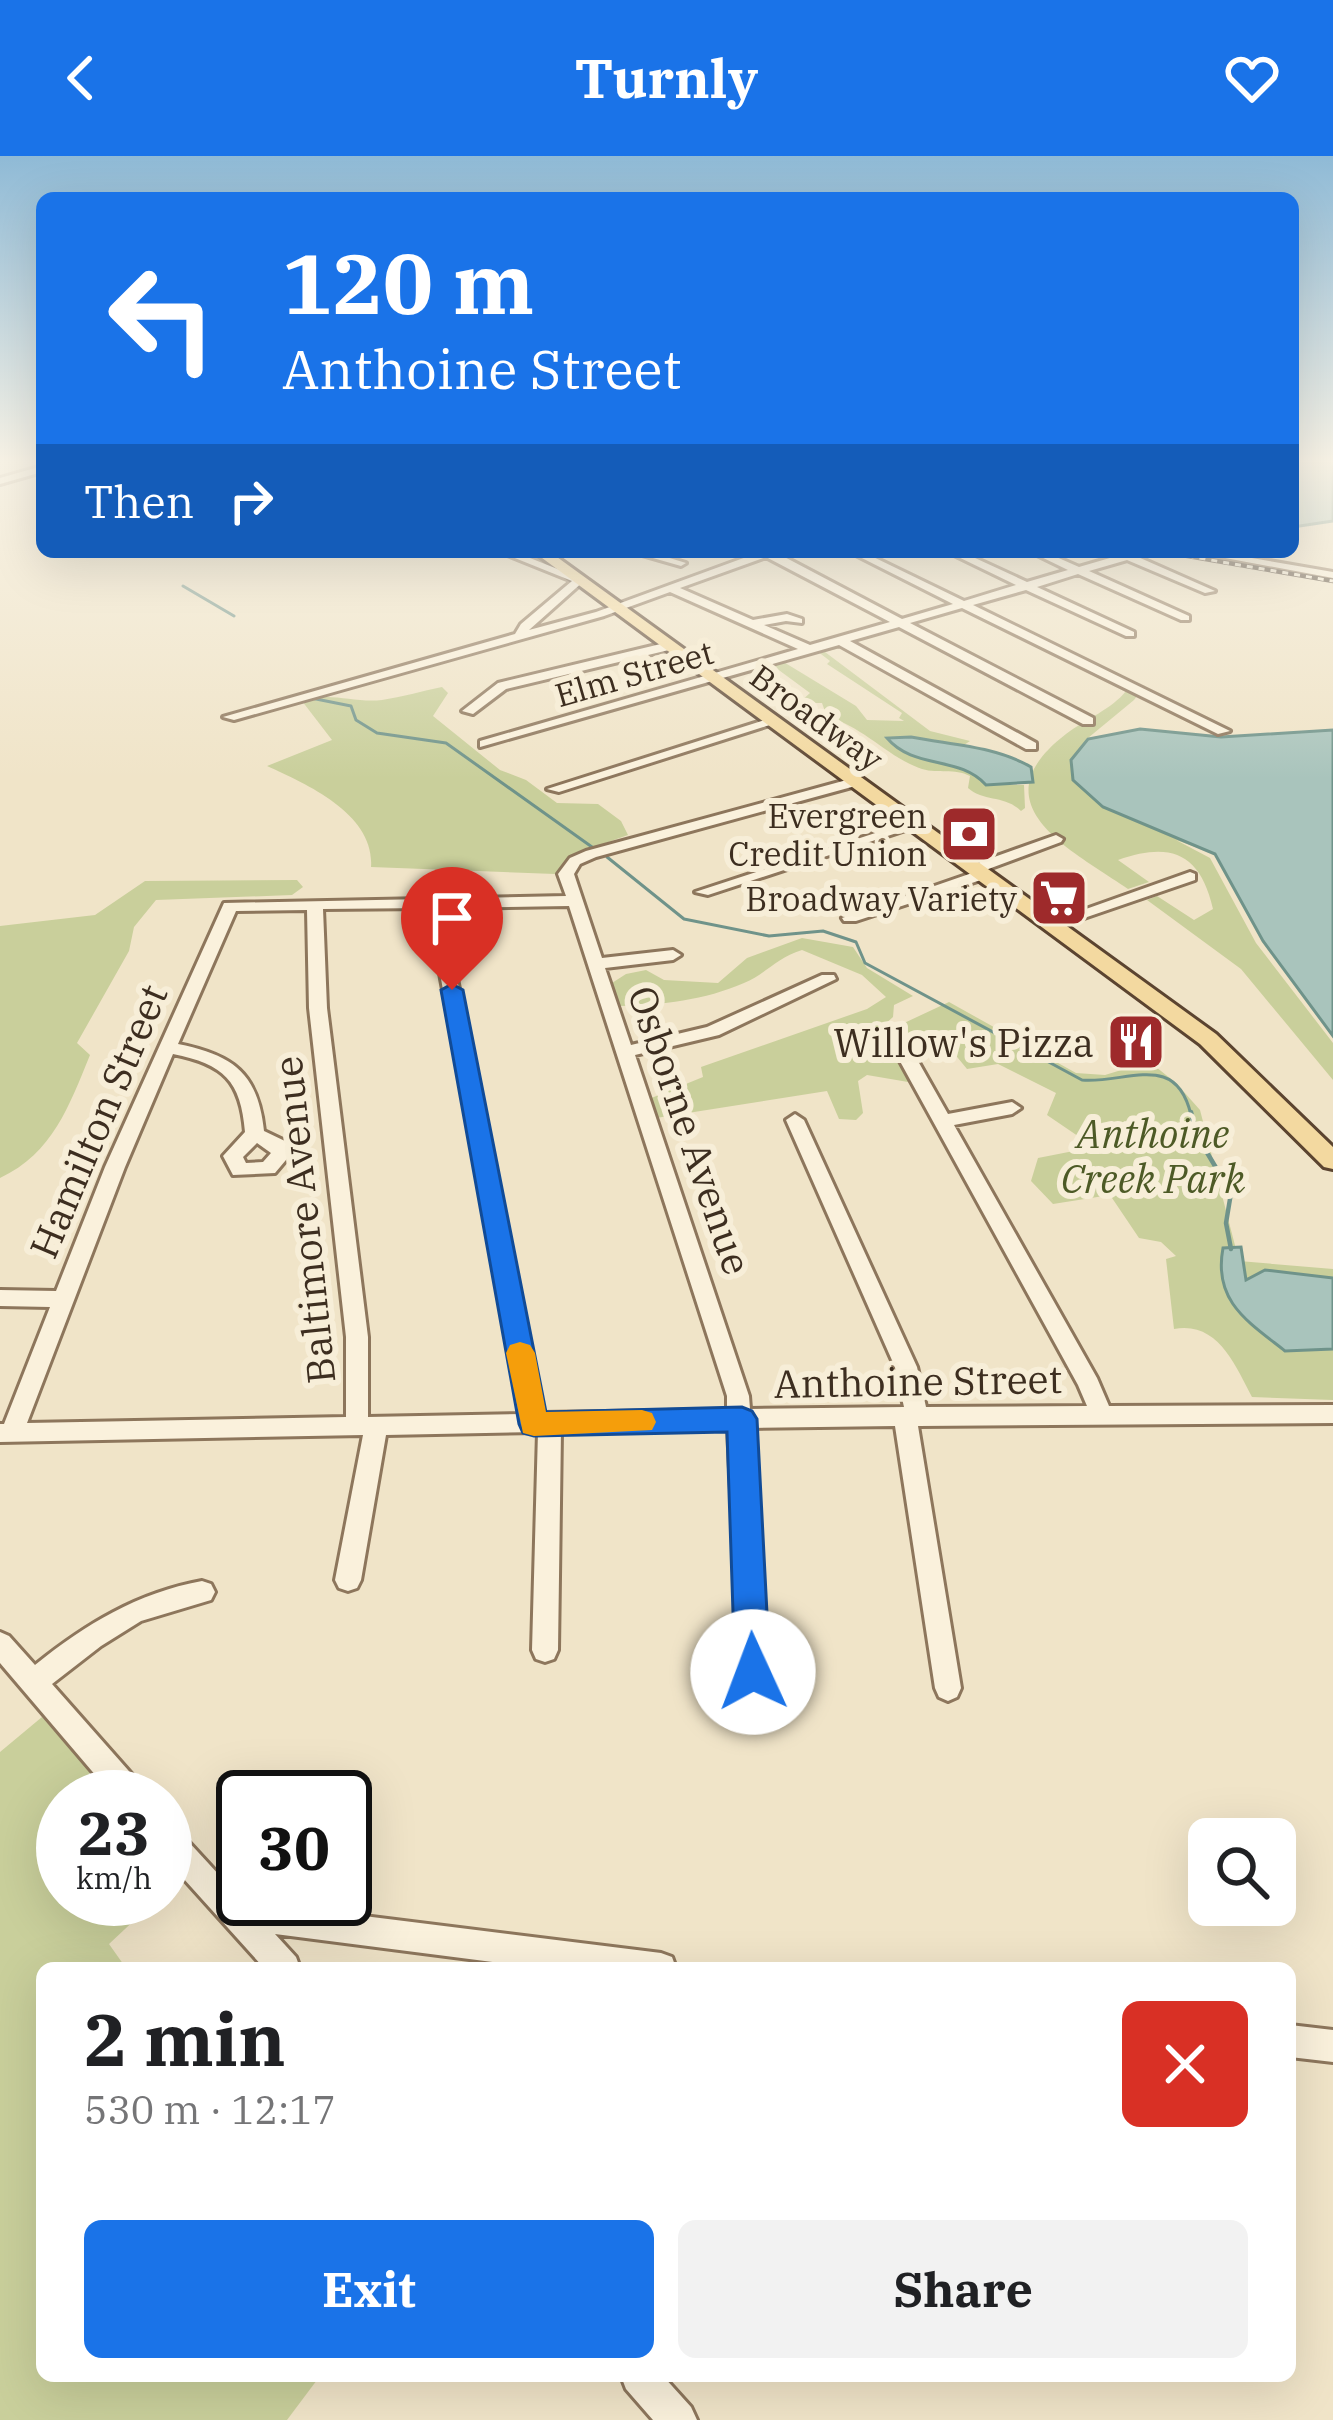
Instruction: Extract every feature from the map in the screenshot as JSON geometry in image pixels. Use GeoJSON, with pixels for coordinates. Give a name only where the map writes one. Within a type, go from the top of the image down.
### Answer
{"type":"FeatureCollection","features":[{"type":"Feature","properties":{"kind":"main road","name":"Broadway"},"geometry":{"type":"LineString","coordinates":[[563,568],[1223,1052],[1333,1161]]}},
{"type":"Feature","properties":{"kind":"street"},"geometry":{"type":"LineString","coordinates":[[520,637],[525,626],[580,580],[547,568]]}},
{"type":"Feature","properties":{"kind":"street"},"geometry":{"type":"LineString","coordinates":[[229,717],[617,608],[726,568]]}},
{"type":"Feature","properties":{"kind":"street"},"geometry":{"type":"LineString","coordinates":[[798,568],[1088,721]]}},
{"type":"Feature","properties":{"kind":"street"},"geometry":{"type":"LineString","coordinates":[[887,568],[1223,731]]}},
{"type":"Feature","properties":{"kind":"street"},"geometry":{"type":"LineString","coordinates":[[986,568],[1130,634]]}},
{"type":"Feature","properties":{"kind":"street"},"geometry":{"type":"LineString","coordinates":[[1070,568],[1185,618]]}},
{"type":"Feature","properties":{"kind":"street","name":"Elm Street"},"geometry":{"type":"LineString","coordinates":[[485,744],[1088,568]]}},
{"type":"Feature","properties":{"kind":"street"},"geometry":{"type":"LineString","coordinates":[[1154,568],[1209,591]]}},
{"type":"Feature","properties":{"kind":"street"},"geometry":{"type":"LineString","coordinates":[[1290,568],[1333,575]]}},
{"type":"Feature","properties":{"kind":"street"},"geometry":{"type":"LineString","coordinates":[[670,588],[808,650]]}},
{"type":"Feature","properties":{"kind":"street"},"geometry":{"type":"LineString","coordinates":[[751,624],[787,617],[798,621]]}},
{"type":"Feature","properties":{"kind":"street"},"geometry":{"type":"LineString","coordinates":[[839,640],[1031,746]]}},
{"type":"Feature","properties":{"kind":"street"},"geometry":{"type":"LineString","coordinates":[[468,711],[502,686],[669,646]]}},
{"type":"Feature","properties":{"kind":"street"},"geometry":{"type":"LineString","coordinates":[[554,789],[773,722]]}},
{"type":"Feature","properties":{"kind":"street","name":"Osborne Avenue"},"geometry":{"type":"LineString","coordinates":[[753,1672],[742,1419],[720,1330],[566,874],[570,866],[591,854],[854,782]]}},
{"type":"Feature","properties":{"kind":"street"},"geometry":{"type":"LineString","coordinates":[[703,892],[914,825]]}},
{"type":"Feature","properties":{"kind":"street"},"geometry":{"type":"LineString","coordinates":[[850,918],[1057,839]]}},
{"type":"Feature","properties":{"kind":"street"},"geometry":{"type":"LineString","coordinates":[[1049,925],[1190,877]]}},
{"type":"Feature","properties":{"kind":"street"},"geometry":{"type":"LineString","coordinates":[[315,904],[575,901]]}},
{"type":"Feature","properties":{"kind":"street","name":"Hamilton Street"},"geometry":{"type":"LineString","coordinates":[[6,1433],[230,906],[315,904]]}},
{"type":"Feature","properties":{"kind":"street","name":"Baltimore Avenue"},"geometry":{"type":"LineString","coordinates":[[315,904],[318,1008],[366,1426],[348,1580]]}},
{"type":"Feature","properties":{"kind":"street"},"geometry":{"type":"LineString","coordinates":[[436,904],[542,1424],[545,1651]]}},
{"type":"Feature","properties":{"kind":"street"},"geometry":{"type":"LineString","coordinates":[[597,964],[673,956]]}},
{"type":"Feature","properties":{"kind":"street"},"geometry":{"type":"LineString","coordinates":[[626,1052],[713,1030],[828,979]]}},
{"type":"Feature","properties":{"kind":"street"},"geometry":{"type":"LineString","coordinates":[[168,1048],[214,1060],[243,1080],[253,1099],[255,1134]]}},
{"type":"Feature","properties":{"kind":"street"},"geometry":{"type":"LineString","coordinates":[[905,1054],[1089,1384],[1101,1414]]}},
{"type":"Feature","properties":{"kind":"street"},"geometry":{"type":"LineString","coordinates":[[942,1120],[1012,1108]]}},
{"type":"Feature","properties":{"kind":"street"},"geometry":{"type":"LineString","coordinates":[[795,1120],[906,1367],[948,1688]]}},
{"type":"Feature","properties":{"kind":"street"},"geometry":{"type":"LineString","coordinates":[[0,1298],[61,1299]]}},
{"type":"Feature","properties":{"kind":"street","name":"Anthoine Street"},"geometry":{"type":"LineString","coordinates":[[6,1433],[1333,1414]]}},
{"type":"Feature","properties":{"kind":"street"},"geometry":{"type":"LineString","coordinates":[[33,1683],[122,1614],[162,1599],[202,1592]]}},
{"type":"Feature","properties":{"kind":"street"},"geometry":{"type":"LineString","coordinates":[[0,1644],[109,1770]]}},
{"type":"Feature","properties":{"kind":"street"},"geometry":{"type":"LineString","coordinates":[[192,1865],[216,1891]]}},
{"type":"Feature","properties":{"kind":"street"},"geometry":{"type":"LineString","coordinates":[[249,1926],[280,1962]]}},
{"type":"Feature","properties":{"kind":"street"},"geometry":{"type":"LineString","coordinates":[[327,1926],[613,1962]]}},
{"type":"Feature","properties":{"kind":"street"},"geometry":{"type":"LineString","coordinates":[[1296,2042],[1333,2046]]}},
{"type":"Feature","properties":{"kind":"street"},"geometry":{"type":"LineString","coordinates":[[644,2382],[678,2420]]}},
{"type":"Feature","properties":{"kind":"green space"},"geometry":{"type":"Polygon","coordinates":[[[842,647],[825,652],[930,731],[970,741],[964,745],[889,738],[976,773],[986,785],[1024,785],[1025,808],[1021,811],[974,792],[968,788],[970,776],[909,764],[852,727],[827,717],[822,703],[799,703],[810,693],[772,665],[782,661],[856,706],[867,720],[904,721],[899,718],[902,713],[827,664],[830,661],[817,651],[842,647]]]}},
{"type":"Feature","properties":{"kind":"green space"},"geometry":{"type":"Polygon","coordinates":[[[442,687],[448,693],[433,716],[500,770],[526,780],[557,803],[598,804],[621,821],[628,835],[572,855],[555,874],[371,867],[369,849],[351,817],[302,782],[267,766],[332,740],[302,701],[322,697],[382,700],[442,687]]]}},
{"type":"Feature","properties":{"kind":"green space"},"geometry":{"type":"Polygon","coordinates":[[[1126,691],[1137,696],[1088,738],[1140,729],[1221,737],[1333,730],[1333,1036],[1263,941],[1215,854],[1176,840],[1210,858],[1256,943],[1333,1043],[1333,1080],[1241,969],[1147,900],[1157,896],[1194,920],[1213,909],[1191,864],[1180,856],[1153,852],[1118,860],[1149,882],[1128,889],[1059,841],[1031,804],[1029,782],[1040,759],[1126,691]]]}},
{"type":"Feature","properties":{"kind":"green space"},"geometry":{"type":"Polygon","coordinates":[[[297,880],[303,887],[292,895],[156,900],[134,927],[129,951],[77,1043],[90,1055],[66,1110],[46,1142],[0,1178],[0,926],[95,915],[145,881],[297,880]]]}},
{"type":"Feature","properties":{"kind":"green space"},"geometry":{"type":"Polygon","coordinates":[[[802,938],[853,947],[867,968],[913,996],[894,1005],[893,1017],[883,1026],[914,1083],[867,1075],[858,1081],[863,1113],[856,1120],[839,1119],[827,1091],[656,1118],[649,1099],[703,1077],[701,1067],[867,1009],[886,997],[862,975],[802,950],[744,983],[683,1000],[620,1006],[612,983],[646,970],[664,980],[718,983],[747,958],[802,938]]]}},
{"type":"Feature","properties":{"kind":"green space","name":"Anthoine Creek Park"},"geometry":{"type":"Polygon","coordinates":[[[949,1002],[1076,1073],[1105,1075],[1141,1064],[1156,1067],[1176,1083],[1200,1110],[1239,1261],[1333,1269],[1333,1400],[1252,1397],[1214,1339],[1189,1328],[1174,1329],[1166,1259],[1176,1256],[1161,1242],[1139,1238],[1110,1195],[1053,1204],[1031,1181],[1038,1158],[1094,1147],[1047,1115],[1056,1093],[998,1064],[967,1069],[939,1035],[911,1039],[902,1024],[949,1002]]]}},
{"type":"Feature","properties":{"kind":"green space"},"geometry":{"type":"Polygon","coordinates":[[[42,1717],[89,1770],[36,1770],[36,1926],[128,1926],[109,1944],[122,1962],[36,1962],[36,2382],[316,2382],[287,2420],[0,2420],[0,1752],[42,1717]]]}},
{"type":"Feature","properties":{"kind":"water"},"geometry":{"type":"Polygon","coordinates":[[[1140,729],[1221,737],[1333,730],[1333,1036],[1263,941],[1215,854],[1103,807],[1073,780],[1071,760],[1088,739],[1140,729]]]}},
{"type":"Feature","properties":{"kind":"water"},"geometry":{"type":"Polygon","coordinates":[[[911,737],[1003,755],[1031,767],[1033,782],[986,785],[963,770],[910,755],[887,738],[911,737]]]}},
{"type":"Feature","properties":{"kind":"water"},"geometry":{"type":"Polygon","coordinates":[[[1241,1247],[1246,1280],[1265,1270],[1333,1278],[1333,1349],[1285,1351],[1236,1308],[1221,1266],[1223,1248],[1241,1247]]]}},
{"type":"Feature","properties":{"kind":"waterway"},"geometry":{"type":"LineString","coordinates":[[183,586],[234,616]]}},
{"type":"Feature","properties":{"kind":"waterway"},"geometry":{"type":"LineString","coordinates":[[311,698],[351,706],[356,720],[377,733],[446,743],[592,847]]}},
{"type":"Feature","properties":{"kind":"waterway"},"geometry":{"type":"LineString","coordinates":[[607,857],[684,919],[769,936],[823,931],[856,942],[865,963],[1082,1080],[1162,1076],[1184,1095],[1191,1115]]}},
{"type":"Feature","properties":{"kind":"waterway"},"geometry":{"type":"LineString","coordinates":[[1191,1112],[1196,1134],[1231,1193],[1226,1223],[1231,1249]]}},
{"type":"Feature","properties":{"kind":"railway"},"geometry":{"type":"LineString","coordinates":[[1255,568],[1333,581]]}},
{"type":"Feature","properties":{"kind":"slow traffic"},"geometry":{"type":"LineString","coordinates":[[520,1353],[534,1424],[642,1422]]}},
{"type":"Feature","properties":{"kind":"place","name":"Evergreen Credit Union"},"geometry":{"type":"Point","coordinates":[969,834]}},
{"type":"Feature","properties":{"kind":"place","name":"Broadway Variety"},"geometry":{"type":"Point","coordinates":[1059,898]}},
{"type":"Feature","properties":{"kind":"place","name":"Willow's Pizza"},"geometry":{"type":"Point","coordinates":[1136,1042]}},
{"type":"Feature","properties":{"kind":"route"},"geometry":{"type":"LineString","coordinates":[[452,990],[534,1424],[742,1419],[753,1672]]}}]}
